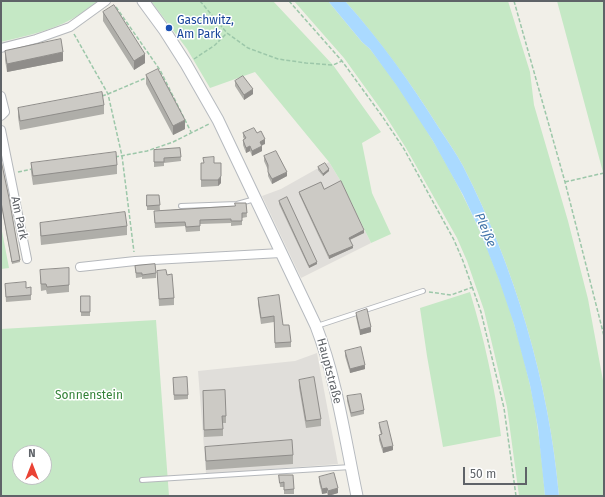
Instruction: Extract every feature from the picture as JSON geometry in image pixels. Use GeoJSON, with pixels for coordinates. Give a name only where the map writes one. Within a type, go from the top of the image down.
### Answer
{"type":"FeatureCollection","features":[{"type":"Feature","properties":{"kind":"main road","name":"Hauptstraße"},"geometry":{"type":"LineString","coordinates":[[143,1],[165,31],[186,64],[218,120],[316,326],[332,373],[357,496]]}},
{"type":"Feature","properties":{"kind":"street"},"geometry":{"type":"LineString","coordinates":[[1,48],[36,39],[70,27],[106,1]]}},
{"type":"Feature","properties":{"kind":"street"},"geometry":{"type":"LineString","coordinates":[[1,96],[4,112],[1,116]]}},
{"type":"Feature","properties":{"kind":"street","name":"Am Park"},"geometry":{"type":"LineString","coordinates":[[1,130],[27,259]]}},
{"type":"Feature","properties":{"kind":"street"},"geometry":{"type":"LineString","coordinates":[[80,267],[135,261],[281,253]]}},
{"type":"Feature","properties":{"kind":"lane"},"geometry":{"type":"LineString","coordinates":[[181,206],[237,204],[255,199]]}},
{"type":"Feature","properties":{"kind":"lane"},"geometry":{"type":"LineString","coordinates":[[316,326],[423,291]]}},
{"type":"Feature","properties":{"kind":"lane"},"geometry":{"type":"LineString","coordinates":[[142,480],[351,467]]}},
{"type":"Feature","properties":{"kind":"path"},"geometry":{"type":"LineString","coordinates":[[200,1],[227,33],[248,48],[278,59],[333,65],[342,60]]}},
{"type":"Feature","properties":{"kind":"path"},"geometry":{"type":"LineString","coordinates":[[289,1],[342,60],[404,149],[454,240],[481,312],[504,408],[516,496]]}},
{"type":"Feature","properties":{"kind":"path"},"geometry":{"type":"LineString","coordinates":[[514,1],[565,182],[604,336]]}},
{"type":"Feature","properties":{"kind":"path"},"geometry":{"type":"LineString","coordinates":[[116,7],[160,70],[192,133]]}},
{"type":"Feature","properties":{"kind":"path"},"geometry":{"type":"LineString","coordinates":[[70,27],[108,94],[122,156],[135,261]]}},
{"type":"Feature","properties":{"kind":"path"},"geometry":{"type":"LineString","coordinates":[[186,64],[216,45],[227,33]]}},
{"type":"Feature","properties":{"kind":"path"},"geometry":{"type":"LineString","coordinates":[[155,73],[160,70]]}},
{"type":"Feature","properties":{"kind":"path"},"geometry":{"type":"LineString","coordinates":[[100,96],[149,76]]}},
{"type":"Feature","properties":{"kind":"path"},"geometry":{"type":"LineString","coordinates":[[115,157],[147,151],[173,142],[218,120]]}},
{"type":"Feature","properties":{"kind":"path"},"geometry":{"type":"LineString","coordinates":[[10,173],[32,170]]}},
{"type":"Feature","properties":{"kind":"path"},"geometry":{"type":"LineString","coordinates":[[565,182],[604,173]]}},
{"type":"Feature","properties":{"kind":"path"},"geometry":{"type":"LineString","coordinates":[[423,291],[450,295],[473,288]]}},
{"type":"Feature","properties":{"kind":"shaded area"},"geometry":{"type":"Polygon","coordinates":[[[329,162],[340,180],[371,243],[301,278],[262,196],[281,189],[329,162]]]}},
{"type":"Feature","properties":{"kind":"shaded area"},"geometry":{"type":"Polygon","coordinates":[[[317,353],[338,464],[206,474],[198,371],[295,361],[317,353]]]}},
{"type":"Feature","properties":{"kind":"green space"},"geometry":{"type":"Polygon","coordinates":[[[1,1],[98,1],[75,17],[55,27],[38,33],[1,42],[1,1]]]}},
{"type":"Feature","properties":{"kind":"green space"},"geometry":{"type":"Polygon","coordinates":[[[151,1],[273,1],[333,65],[381,132],[362,143],[372,193],[391,234],[371,243],[340,180],[329,162],[255,72],[210,88],[187,49],[151,1]]]}},
{"type":"Feature","properties":{"kind":"green space"},"geometry":{"type":"Polygon","coordinates":[[[294,1],[328,1],[362,42],[370,49],[398,87],[448,166],[488,251],[505,295],[519,340],[535,412],[545,496],[519,496],[507,407],[484,310],[467,261],[457,238],[406,148],[385,115],[344,58],[294,1]]]}},
{"type":"Feature","properties":{"kind":"green space"},"geometry":{"type":"Polygon","coordinates":[[[345,1],[508,1],[530,72],[534,105],[568,221],[588,299],[604,386],[604,496],[559,496],[547,411],[527,326],[514,285],[482,205],[460,161],[417,95],[383,47],[345,1]]]}},
{"type":"Feature","properties":{"kind":"green space"},"geometry":{"type":"Polygon","coordinates":[[[557,1],[604,1],[604,176],[557,1]]]}},
{"type":"Feature","properties":{"kind":"green space"},"geometry":{"type":"Polygon","coordinates":[[[1,226],[9,268],[1,269],[1,226]]]}},
{"type":"Feature","properties":{"kind":"green space"},"geometry":{"type":"Polygon","coordinates":[[[470,292],[480,327],[496,399],[501,436],[443,447],[420,308],[470,292]]]}},
{"type":"Feature","properties":{"kind":"green space","name":"Sonnenstein"},"geometry":{"type":"Polygon","coordinates":[[[156,320],[169,496],[1,496],[1,329],[156,320]]]}},
{"type":"Feature","properties":{"kind":"water","name":"Pleiße"},"geometry":{"type":"Polygon","coordinates":[[[328,1],[345,1],[383,46],[454,151],[482,205],[514,285],[527,326],[547,411],[559,496],[545,496],[538,428],[530,385],[514,324],[480,231],[463,195],[433,141],[397,86],[370,49],[362,42],[328,1]]]}},
{"type":"Feature","properties":{"kind":"building"},"geometry":{"type":"Polygon","coordinates":[[[114,5],[145,54],[134,61],[103,12],[114,5]]]}},
{"type":"Feature","properties":{"kind":"building"},"geometry":{"type":"Polygon","coordinates":[[[61,39],[63,52],[7,64],[5,51],[61,39]]]}},
{"type":"Feature","properties":{"kind":"building"},"geometry":{"type":"Polygon","coordinates":[[[158,69],[185,120],[173,126],[146,75],[158,69]]]}},
{"type":"Feature","properties":{"kind":"building"},"geometry":{"type":"Polygon","coordinates":[[[243,76],[253,89],[244,95],[235,81],[243,76]]]}},
{"type":"Feature","properties":{"kind":"building"},"geometry":{"type":"Polygon","coordinates":[[[102,92],[104,105],[20,121],[18,108],[102,92]]]}},
{"type":"Feature","properties":{"kind":"building"},"geometry":{"type":"Polygon","coordinates":[[[254,128],[257,133],[261,131],[265,139],[260,142],[262,146],[252,151],[250,146],[246,148],[243,140],[246,138],[243,133],[254,128]]]}},
{"type":"Feature","properties":{"kind":"building"},"geometry":{"type":"Polygon","coordinates":[[[180,148],[181,157],[164,158],[164,162],[154,162],[154,150],[180,148]]]}},
{"type":"Feature","properties":{"kind":"building"},"geometry":{"type":"Polygon","coordinates":[[[276,151],[287,172],[272,179],[268,172],[268,165],[264,156],[276,151]]]}},
{"type":"Feature","properties":{"kind":"building"},"geometry":{"type":"Polygon","coordinates":[[[116,152],[117,165],[33,176],[31,163],[116,152]]]}},
{"type":"Feature","properties":{"kind":"building"},"geometry":{"type":"Polygon","coordinates":[[[214,157],[214,163],[221,163],[221,176],[218,180],[201,180],[201,163],[204,163],[203,158],[214,157]]]}},
{"type":"Feature","properties":{"kind":"building"},"geometry":{"type":"Polygon","coordinates":[[[1,160],[20,260],[12,262],[1,202],[1,160]]]}},
{"type":"Feature","properties":{"kind":"building"},"geometry":{"type":"Polygon","coordinates":[[[325,163],[329,169],[323,174],[318,167],[325,163]]]}},
{"type":"Feature","properties":{"kind":"building"},"geometry":{"type":"Polygon","coordinates":[[[341,181],[364,230],[349,238],[353,246],[329,256],[299,192],[321,182],[324,189],[341,181]]]}},
{"type":"Feature","properties":{"kind":"building"},"geometry":{"type":"Polygon","coordinates":[[[147,195],[159,195],[160,205],[147,206],[147,195]]]}},
{"type":"Feature","properties":{"kind":"building"},"geometry":{"type":"Polygon","coordinates":[[[287,197],[317,262],[309,266],[279,201],[287,197]]]}},
{"type":"Feature","properties":{"kind":"building"},"geometry":{"type":"Polygon","coordinates":[[[235,203],[246,203],[247,213],[242,213],[242,221],[231,221],[231,219],[200,220],[200,226],[186,227],[185,222],[155,223],[154,211],[235,206],[235,203]]]}},
{"type":"Feature","properties":{"kind":"building"},"geometry":{"type":"Polygon","coordinates":[[[125,212],[127,226],[41,236],[40,223],[125,212]]]}},
{"type":"Feature","properties":{"kind":"building"},"geometry":{"type":"Polygon","coordinates":[[[155,264],[156,273],[142,275],[142,273],[136,273],[135,266],[155,264]]]}},
{"type":"Feature","properties":{"kind":"building"},"geometry":{"type":"Polygon","coordinates":[[[69,268],[69,285],[47,287],[46,284],[41,284],[40,270],[69,268]]]}},
{"type":"Feature","properties":{"kind":"building"},"geometry":{"type":"Polygon","coordinates":[[[166,270],[167,275],[172,274],[174,298],[159,299],[157,271],[166,270]]]}},
{"type":"Feature","properties":{"kind":"building"},"geometry":{"type":"Polygon","coordinates":[[[26,282],[26,288],[31,287],[31,295],[6,297],[5,284],[26,282]]]}},
{"type":"Feature","properties":{"kind":"building"},"geometry":{"type":"Polygon","coordinates":[[[279,295],[283,325],[289,325],[291,342],[275,343],[274,316],[261,318],[258,298],[279,295]]]}},
{"type":"Feature","properties":{"kind":"building"},"geometry":{"type":"Polygon","coordinates":[[[81,296],[90,296],[90,312],[81,312],[81,296]]]}},
{"type":"Feature","properties":{"kind":"building"},"geometry":{"type":"Polygon","coordinates":[[[367,309],[371,327],[360,330],[356,313],[367,309]]]}},
{"type":"Feature","properties":{"kind":"building"},"geometry":{"type":"Polygon","coordinates":[[[361,347],[365,365],[350,369],[345,351],[361,347]]]}},
{"type":"Feature","properties":{"kind":"building"},"geometry":{"type":"Polygon","coordinates":[[[187,377],[188,395],[174,395],[173,378],[187,377]]]}},
{"type":"Feature","properties":{"kind":"building"},"geometry":{"type":"Polygon","coordinates":[[[314,377],[321,419],[306,421],[299,380],[314,377]]]}},
{"type":"Feature","properties":{"kind":"building"},"geometry":{"type":"Polygon","coordinates":[[[225,390],[226,416],[222,416],[223,429],[204,430],[203,391],[225,390]]]}},
{"type":"Feature","properties":{"kind":"building"},"geometry":{"type":"Polygon","coordinates":[[[361,394],[364,410],[351,413],[347,396],[361,394]]]}},
{"type":"Feature","properties":{"kind":"building"},"geometry":{"type":"Polygon","coordinates":[[[387,421],[393,446],[383,448],[379,435],[382,434],[379,423],[387,421]]]}},
{"type":"Feature","properties":{"kind":"building"},"geometry":{"type":"Polygon","coordinates":[[[292,440],[293,455],[206,461],[205,447],[292,440]]]}},
{"type":"Feature","properties":{"kind":"building"},"geometry":{"type":"Polygon","coordinates":[[[334,473],[338,488],[328,491],[327,488],[322,489],[319,477],[334,473]]]}},
{"type":"Feature","properties":{"kind":"building"},"geometry":{"type":"Polygon","coordinates":[[[279,475],[293,475],[294,489],[284,490],[284,482],[280,483],[279,475]]]}},
{"type":"Feature","properties":{"kind":"place","name":"Gaschwitz, Am Park"},"geometry":{"type":"Point","coordinates":[169,28]}}]}
